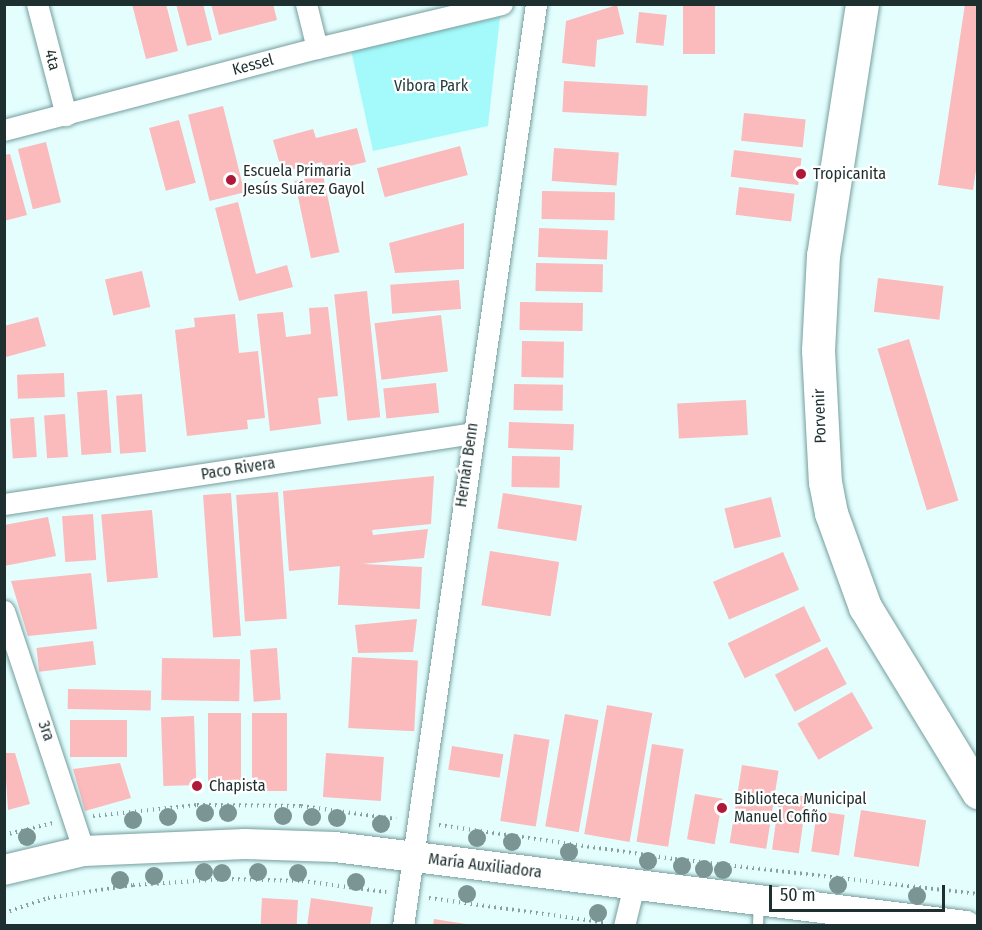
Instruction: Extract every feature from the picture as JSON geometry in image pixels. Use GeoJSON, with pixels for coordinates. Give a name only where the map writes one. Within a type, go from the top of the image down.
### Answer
{"type":"FeatureCollection","features":[{"type":"Feature","properties":{"kind":"main road","name":"Porvenir"},"geometry":{"type":"LineString","coordinates":[[862,4],[823,255],[818,350],[825,482],[831,513],[865,607],[978,792]]}},
{"type":"Feature","properties":{"kind":"street","name":"4ta"},"geometry":{"type":"LineString","coordinates":[[37,4],[66,115]]}},
{"type":"Feature","properties":{"kind":"street"},"geometry":{"type":"LineString","coordinates":[[306,4],[317,48]]}},
{"type":"Feature","properties":{"kind":"street","name":"Kessel"},"geometry":{"type":"LineString","coordinates":[[4,130],[317,48],[502,4]]}},
{"type":"Feature","properties":{"kind":"street","name":"Hernán Benn"},"geometry":{"type":"LineString","coordinates":[[404,926],[471,433],[536,4]]}},
{"type":"Feature","properties":{"kind":"street","name":"Paco Rivera"},"geometry":{"type":"LineString","coordinates":[[4,504],[471,433]]}},
{"type":"Feature","properties":{"kind":"street","name":"3ra"},"geometry":{"type":"LineString","coordinates":[[4,611],[84,851]]}},
{"type":"Feature","properties":{"kind":"street","name":"María Auxiliadora"},"geometry":{"type":"LineString","coordinates":[[4,870],[84,851],[245,844],[413,856],[634,885],[758,913],[966,926]]}},
{"type":"Feature","properties":{"kind":"street"},"geometry":{"type":"LineString","coordinates":[[624,925],[634,885]]}},
{"type":"Feature","properties":{"kind":"path"},"geometry":{"type":"LineString","coordinates":[[4,913],[48,898],[134,885],[226,879],[302,881],[624,925]]}},
{"type":"Feature","properties":{"kind":"green space","name":"Vibora Park"},"geometry":{"type":"Polygon","coordinates":[[[500,17],[488,126],[373,151],[351,50],[500,17]]]}},
{"type":"Feature","properties":{"kind":"building"},"geometry":{"type":"Polygon","coordinates":[[[132,4],[166,4],[178,51],[146,59],[132,4]]]}},
{"type":"Feature","properties":{"kind":"building"},"geometry":{"type":"Polygon","coordinates":[[[176,4],[203,4],[212,40],[187,46],[176,4]]]}},
{"type":"Feature","properties":{"kind":"building"},"geometry":{"type":"Polygon","coordinates":[[[211,4],[273,4],[277,20],[219,35],[211,4]]]}},
{"type":"Feature","properties":{"kind":"building"},"geometry":{"type":"Polygon","coordinates":[[[683,4],[715,4],[715,54],[683,54],[683,4]]]}},
{"type":"Feature","properties":{"kind":"building"},"geometry":{"type":"Polygon","coordinates":[[[965,4],[978,4],[978,157],[973,190],[938,185],[965,4]]]}},
{"type":"Feature","properties":{"kind":"building"},"geometry":{"type":"Polygon","coordinates":[[[617,5],[624,34],[597,40],[595,67],[562,63],[566,21],[617,5]]]}},
{"type":"Feature","properties":{"kind":"building"},"geometry":{"type":"Polygon","coordinates":[[[639,12],[667,15],[664,46],[636,43],[639,12]]]}},
{"type":"Feature","properties":{"kind":"building"},"geometry":{"type":"Polygon","coordinates":[[[564,81],[648,85],[646,116],[562,112],[564,81]]]}},
{"type":"Feature","properties":{"kind":"building"},"geometry":{"type":"Polygon","coordinates":[[[223,106],[245,192],[210,201],[188,115],[223,106]]]}},
{"type":"Feature","properties":{"kind":"building"},"geometry":{"type":"Polygon","coordinates":[[[744,113],[806,119],[803,147],[741,141],[744,113]]]}},
{"type":"Feature","properties":{"kind":"building"},"geometry":{"type":"Polygon","coordinates":[[[179,120],[196,183],[166,191],[149,128],[179,120]]]}},
{"type":"Feature","properties":{"kind":"building"},"geometry":{"type":"Polygon","coordinates":[[[357,128],[366,162],[325,172],[322,162],[282,172],[273,140],[313,129],[316,138],[357,128]]]}},
{"type":"Feature","properties":{"kind":"building"},"geometry":{"type":"Polygon","coordinates":[[[46,142],[61,202],[33,209],[18,149],[46,142]]]}},
{"type":"Feature","properties":{"kind":"building"},"geometry":{"type":"Polygon","coordinates":[[[460,146],[468,175],[385,197],[377,168],[460,146]]]}},
{"type":"Feature","properties":{"kind":"building"},"geometry":{"type":"Polygon","coordinates":[[[554,148],[619,153],[617,185],[552,181],[554,148]]]}},
{"type":"Feature","properties":{"kind":"building"},"geometry":{"type":"Polygon","coordinates":[[[734,150],[801,158],[798,185],[731,177],[734,150]]]}},
{"type":"Feature","properties":{"kind":"building"},"geometry":{"type":"Polygon","coordinates":[[[10,154],[27,215],[4,221],[4,155],[10,154]]]}},
{"type":"Feature","properties":{"kind":"building"},"geometry":{"type":"Polygon","coordinates":[[[323,175],[339,252],[311,258],[295,181],[323,175]]]}},
{"type":"Feature","properties":{"kind":"building"},"geometry":{"type":"Polygon","coordinates":[[[739,187],[795,194],[791,222],[736,215],[739,187]]]}},
{"type":"Feature","properties":{"kind":"building"},"geometry":{"type":"Polygon","coordinates":[[[542,191],[615,192],[615,220],[542,219],[542,191]]]}},
{"type":"Feature","properties":{"kind":"building"},"geometry":{"type":"Polygon","coordinates":[[[238,202],[256,274],[287,265],[293,287],[239,301],[215,208],[238,202]]]}},
{"type":"Feature","properties":{"kind":"building"},"geometry":{"type":"Polygon","coordinates":[[[464,223],[464,269],[395,273],[389,243],[464,223]]]}},
{"type":"Feature","properties":{"kind":"building"},"geometry":{"type":"Polygon","coordinates":[[[539,228],[608,230],[607,259],[538,257],[539,228]]]}},
{"type":"Feature","properties":{"kind":"building"},"geometry":{"type":"Polygon","coordinates":[[[536,263],[603,264],[603,292],[536,291],[536,263]]]}},
{"type":"Feature","properties":{"kind":"building"},"geometry":{"type":"Polygon","coordinates":[[[142,271],[150,307],[113,316],[105,280],[142,271]]]}},
{"type":"Feature","properties":{"kind":"building"},"geometry":{"type":"Polygon","coordinates":[[[878,278],[944,286],[939,320],[874,312],[878,278]]]}},
{"type":"Feature","properties":{"kind":"building"},"geometry":{"type":"Polygon","coordinates":[[[459,280],[461,309],[392,314],[390,285],[459,280]]]}},
{"type":"Feature","properties":{"kind":"building"},"geometry":{"type":"Polygon","coordinates":[[[367,291],[380,417],[347,421],[334,294],[367,291]]]}},
{"type":"Feature","properties":{"kind":"building"},"geometry":{"type":"Polygon","coordinates":[[[520,302],[583,303],[583,331],[520,330],[520,302]]]}},
{"type":"Feature","properties":{"kind":"building"},"geometry":{"type":"Polygon","coordinates":[[[328,307],[338,396],[318,398],[321,424],[270,431],[257,314],[283,312],[286,337],[311,334],[309,308],[328,307]]]}},
{"type":"Feature","properties":{"kind":"building"},"geometry":{"type":"Polygon","coordinates":[[[235,314],[239,353],[258,351],[265,418],[247,420],[248,429],[187,436],[175,330],[195,327],[194,318],[235,314]]]}},
{"type":"Feature","properties":{"kind":"building"},"geometry":{"type":"Polygon","coordinates":[[[441,315],[448,372],[381,380],[374,323],[441,315]]]}},
{"type":"Feature","properties":{"kind":"building"},"geometry":{"type":"Polygon","coordinates":[[[38,317],[46,346],[6,357],[4,326],[38,317]]]}},
{"type":"Feature","properties":{"kind":"building"},"geometry":{"type":"Polygon","coordinates":[[[909,339],[958,501],[927,510],[877,349],[909,339]]]}},
{"type":"Feature","properties":{"kind":"building"},"geometry":{"type":"Polygon","coordinates":[[[522,341],[564,342],[563,378],[521,377],[522,341]]]}},
{"type":"Feature","properties":{"kind":"building"},"geometry":{"type":"Polygon","coordinates":[[[64,373],[65,397],[18,399],[17,375],[64,373]]]}},
{"type":"Feature","properties":{"kind":"building"},"geometry":{"type":"Polygon","coordinates":[[[436,383],[439,413],[386,418],[383,389],[436,383]]]}},
{"type":"Feature","properties":{"kind":"building"},"geometry":{"type":"Polygon","coordinates":[[[514,384],[563,385],[563,411],[514,410],[514,384]]]}},
{"type":"Feature","properties":{"kind":"building"},"geometry":{"type":"Polygon","coordinates":[[[107,390],[111,453],[81,455],[77,392],[107,390]]]}},
{"type":"Feature","properties":{"kind":"building"},"geometry":{"type":"Polygon","coordinates":[[[142,394],[146,452],[120,454],[116,396],[142,394]]]}},
{"type":"Feature","properties":{"kind":"building"},"geometry":{"type":"Polygon","coordinates":[[[746,400],[748,435],[679,439],[677,404],[746,400]]]}},
{"type":"Feature","properties":{"kind":"building"},"geometry":{"type":"Polygon","coordinates":[[[65,414],[68,457],[47,458],[44,415],[65,414]]]}},
{"type":"Feature","properties":{"kind":"building"},"geometry":{"type":"Polygon","coordinates":[[[34,417],[37,457],[13,459],[10,419],[34,417]]]}},
{"type":"Feature","properties":{"kind":"building"},"geometry":{"type":"Polygon","coordinates":[[[509,422],[574,424],[573,450],[508,448],[509,422]]]}},
{"type":"Feature","properties":{"kind":"building"},"geometry":{"type":"Polygon","coordinates":[[[512,456],[560,457],[559,488],[511,487],[512,456]]]}},
{"type":"Feature","properties":{"kind":"building"},"geometry":{"type":"Polygon","coordinates":[[[434,476],[431,524],[372,530],[373,535],[428,529],[424,558],[289,571],[283,491],[434,476]]]}},
{"type":"Feature","properties":{"kind":"building"},"geometry":{"type":"Polygon","coordinates":[[[278,492],[287,619],[245,622],[236,495],[278,492]]]}},
{"type":"Feature","properties":{"kind":"building"},"geometry":{"type":"Polygon","coordinates":[[[231,493],[241,636],[213,638],[203,495],[231,493]]]}},
{"type":"Feature","properties":{"kind":"building"},"geometry":{"type":"Polygon","coordinates":[[[503,493],[582,506],[576,541],[497,529],[503,493]]]}},
{"type":"Feature","properties":{"kind":"building"},"geometry":{"type":"Polygon","coordinates":[[[771,497],[781,537],[734,548],[724,509],[771,497]]]}},
{"type":"Feature","properties":{"kind":"building"},"geometry":{"type":"Polygon","coordinates":[[[152,510],[158,578],[107,582],[101,514],[152,510]]]}},
{"type":"Feature","properties":{"kind":"building"},"geometry":{"type":"Polygon","coordinates":[[[93,514],[96,560],[65,562],[62,516],[93,514]]]}},
{"type":"Feature","properties":{"kind":"building"},"geometry":{"type":"Polygon","coordinates":[[[48,517],[56,556],[4,566],[4,525],[48,517]]]}},
{"type":"Feature","properties":{"kind":"building"},"geometry":{"type":"Polygon","coordinates":[[[490,551],[559,562],[551,616],[481,605],[490,551]]]}},
{"type":"Feature","properties":{"kind":"building"},"geometry":{"type":"Polygon","coordinates":[[[783,552],[799,590],[729,619],[713,582],[783,552]]]}},
{"type":"Feature","properties":{"kind":"building"},"geometry":{"type":"Polygon","coordinates":[[[340,563],[422,567],[420,609],[338,605],[340,563]]]}},
{"type":"Feature","properties":{"kind":"building"},"geometry":{"type":"Polygon","coordinates":[[[91,573],[97,629],[28,636],[11,581],[91,573]]]}},
{"type":"Feature","properties":{"kind":"building"},"geometry":{"type":"Polygon","coordinates":[[[804,606],[821,641],[745,678],[728,643],[804,606]]]}},
{"type":"Feature","properties":{"kind":"building"},"geometry":{"type":"Polygon","coordinates":[[[417,619],[413,652],[358,653],[355,625],[417,619]]]}},
{"type":"Feature","properties":{"kind":"building"},"geometry":{"type":"Polygon","coordinates":[[[93,641],[96,665],[39,672],[36,648],[93,641]]]}},
{"type":"Feature","properties":{"kind":"building"},"geometry":{"type":"Polygon","coordinates":[[[827,647],[847,684],[795,712],[775,675],[827,647]]]}},
{"type":"Feature","properties":{"kind":"building"},"geometry":{"type":"Polygon","coordinates":[[[277,648],[281,700],[254,702],[250,650],[277,648]]]}},
{"type":"Feature","properties":{"kind":"building"},"geometry":{"type":"Polygon","coordinates":[[[352,657],[418,660],[414,731],[348,728],[352,657]]]}},
{"type":"Feature","properties":{"kind":"building"},"geometry":{"type":"Polygon","coordinates":[[[162,658],[240,659],[239,701],[161,700],[162,658]]]}},
{"type":"Feature","properties":{"kind":"building"},"geometry":{"type":"Polygon","coordinates":[[[68,689],[151,690],[151,710],[68,709],[68,689]]]}},
{"type":"Feature","properties":{"kind":"building"},"geometry":{"type":"Polygon","coordinates":[[[852,692],[873,728],[818,760],[797,724],[852,692]]]}},
{"type":"Feature","properties":{"kind":"building"},"geometry":{"type":"Polygon","coordinates":[[[607,705],[652,713],[630,842],[584,834],[607,705]]]}},
{"type":"Feature","properties":{"kind":"building"},"geometry":{"type":"Polygon","coordinates":[[[208,713],[241,713],[241,782],[208,782],[208,713]]]}},
{"type":"Feature","properties":{"kind":"building"},"geometry":{"type":"Polygon","coordinates":[[[252,713],[287,713],[287,791],[252,791],[252,713]]]}},
{"type":"Feature","properties":{"kind":"building"},"geometry":{"type":"Polygon","coordinates":[[[565,714],[598,720],[579,832],[545,826],[565,714]]]}},
{"type":"Feature","properties":{"kind":"building"},"geometry":{"type":"Polygon","coordinates":[[[194,716],[196,785],[163,786],[161,717],[194,716]]]}},
{"type":"Feature","properties":{"kind":"building"},"geometry":{"type":"Polygon","coordinates":[[[70,720],[127,720],[127,757],[70,757],[70,720]]]}},
{"type":"Feature","properties":{"kind":"building"},"geometry":{"type":"Polygon","coordinates":[[[514,734],[550,740],[536,827],[500,821],[514,734]]]}},
{"type":"Feature","properties":{"kind":"building"},"geometry":{"type":"Polygon","coordinates":[[[652,744],[684,749],[668,847],[637,842],[652,744]]]}},
{"type":"Feature","properties":{"kind":"building"},"geometry":{"type":"Polygon","coordinates":[[[452,746],[503,754],[500,778],[448,770],[452,746]]]}},
{"type":"Feature","properties":{"kind":"building"},"geometry":{"type":"Polygon","coordinates":[[[4,749],[6,753],[15,753],[30,804],[8,810],[4,749]]]}},
{"type":"Feature","properties":{"kind":"building"},"geometry":{"type":"Polygon","coordinates":[[[326,753],[384,757],[381,801],[323,797],[326,753]]]}},
{"type":"Feature","properties":{"kind":"building"},"geometry":{"type":"Polygon","coordinates":[[[120,763],[131,798],[85,811],[73,769],[120,763]]]}},
{"type":"Feature","properties":{"kind":"building"},"geometry":{"type":"Polygon","coordinates":[[[742,765],[779,771],[766,849],[730,843],[742,765]]]}},
{"type":"Feature","properties":{"kind":"building"},"geometry":{"type":"Polygon","coordinates":[[[780,793],[807,797],[799,853],[772,849],[780,793]]]}},
{"type":"Feature","properties":{"kind":"building"},"geometry":{"type":"Polygon","coordinates":[[[695,794],[723,799],[715,844],[687,839],[695,794]]]}},
{"type":"Feature","properties":{"kind":"building"},"geometry":{"type":"Polygon","coordinates":[[[861,810],[926,820],[919,867],[854,856],[861,810]]]}},
{"type":"Feature","properties":{"kind":"building"},"geometry":{"type":"Polygon","coordinates":[[[817,811],[845,815],[839,855],[811,852],[817,811]]]}},
{"type":"Feature","properties":{"kind":"building"},"geometry":{"type":"Polygon","coordinates":[[[262,898],[298,900],[297,926],[261,926],[262,898]]]}},
{"type":"Feature","properties":{"kind":"building"},"geometry":{"type":"Polygon","coordinates":[[[311,898],[373,907],[370,926],[307,926],[311,898]]]}},
{"type":"Feature","properties":{"kind":"building"},"geometry":{"type":"Polygon","coordinates":[[[434,919],[466,924],[466,926],[433,926],[434,919]]]}},
{"type":"Feature","properties":{"kind":"place","name":"Tropicanita"},"geometry":{"type":"Point","coordinates":[801,174]}},
{"type":"Feature","properties":{"kind":"place","name":"Escuela Primaria Jesús Suárez Gayol"},"geometry":{"type":"Point","coordinates":[231,180]}},
{"type":"Feature","properties":{"kind":"place","name":"Chapista"},"geometry":{"type":"Point","coordinates":[197,786]}},
{"type":"Feature","properties":{"kind":"place","name":"Biblioteca Municipal Manuel Cofiño"},"geometry":{"type":"Point","coordinates":[722,808]}}]}
